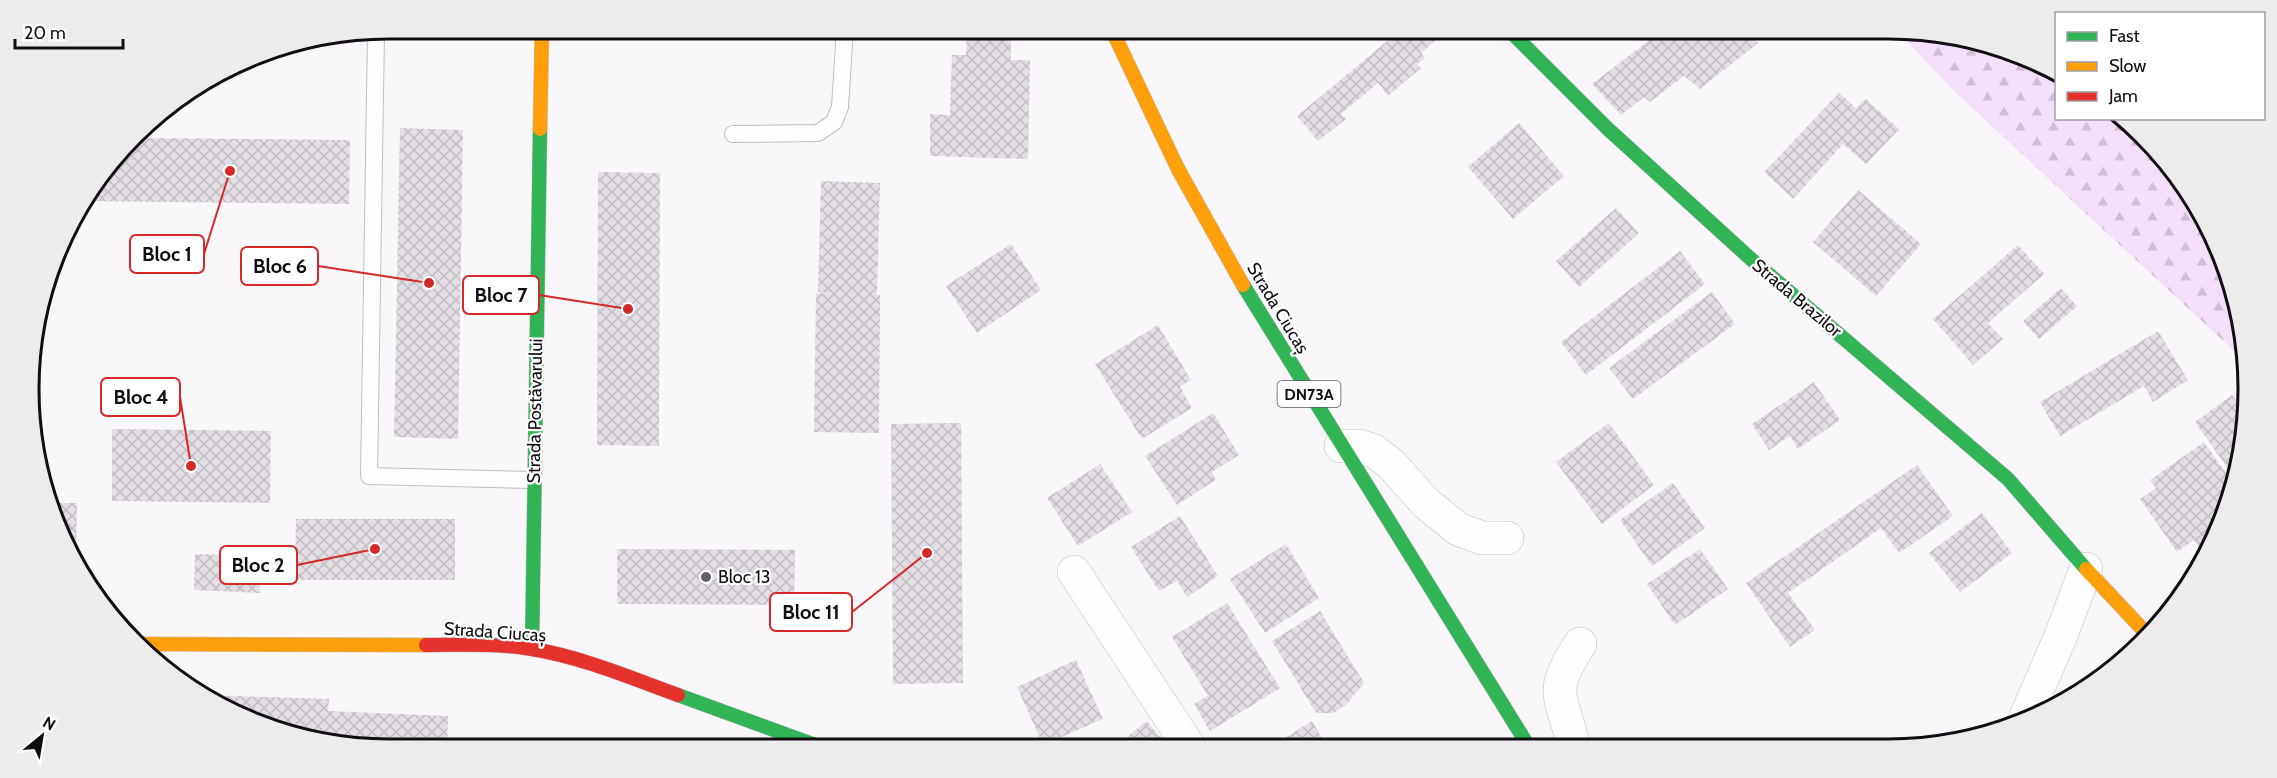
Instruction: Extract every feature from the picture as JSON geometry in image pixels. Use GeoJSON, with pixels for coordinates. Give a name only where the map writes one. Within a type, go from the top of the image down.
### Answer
{"type":"FeatureCollection","features":[{"type":"Feature","properties":{"kind":"street","name":"Strada Postăvarului"},"geometry":{"type":"LineString","coordinates":[[532,649],[542,39]]}},
{"type":"Feature","properties":{"kind":"street","name":"Strada Ciucaș"},"geometry":{"type":"LineString","coordinates":[[1116,39],[1164,142],[1208,227],[1341,446],[1524,739]]}},
{"type":"Feature","properties":{"kind":"street","name":"Strada Brazilor"},"geometry":{"type":"LineString","coordinates":[[1518,39],[1608,129],[1744,252],[2008,479],[2086,569],[2142,629]]}},
{"type":"Feature","properties":{"kind":"street"},"geometry":{"type":"LineString","coordinates":[[1341,446],[1359,446],[1374,452],[1391,464],[1426,503],[1458,529],[1482,538],[1507,538]]}},
{"type":"Feature","properties":{"kind":"street"},"geometry":{"type":"LineString","coordinates":[[2029,709],[2060,638],[2086,569]]}},
{"type":"Feature","properties":{"kind":"street"},"geometry":{"type":"LineString","coordinates":[[1074,572],[1184,739]]}},
{"type":"Feature","properties":{"kind":"street","name":"Strada Ciucaș"},"geometry":{"type":"LineString","coordinates":[[150,644],[477,645],[532,649],[582,662],[654,686],[799,739]]}},
{"type":"Feature","properties":{"kind":"street"},"geometry":{"type":"LineString","coordinates":[[1571,739],[1560,703],[1559,685],[1565,666],[1580,644]]}},
{"type":"Feature","properties":{"kind":"lane"},"geometry":{"type":"LineString","coordinates":[[733,134],[818,132],[834,122],[840,107],[844,39]]}},
{"type":"Feature","properties":{"kind":"lane"},"geometry":{"type":"LineString","coordinates":[[376,40],[369,476],[534,480]]}},
{"type":"Feature","properties":{"kind":"green space"},"geometry":{"type":"Polygon","coordinates":[[[1905,40],[1934,42],[1979,51],[2022,66],[2055,82],[2055,120],[2112,120],[2119,126],[2166,176],[2202,234],[2226,298],[2236,352],[1955,92],[1905,40]]]}},
{"type":"Feature","properties":{"kind":"building"},"geometry":{"type":"Polygon","coordinates":[[[967,39],[1011,39],[1011,60],[1030,60],[1028,159],[930,156],[930,114],[950,115],[952,55],[966,55],[967,39]]]}},
{"type":"Feature","properties":{"kind":"building"},"geometry":{"type":"Polygon","coordinates":[[[1390,39],[1437,39],[1421,53],[1425,58],[1417,64],[1421,68],[1388,96],[1378,83],[1341,114],[1346,119],[1318,141],[1297,116],[1390,39]]]}},
{"type":"Feature","properties":{"kind":"building"},"geometry":{"type":"Polygon","coordinates":[[[1651,39],[1754,39],[1758,43],[1700,89],[1684,76],[1650,102],[1644,97],[1621,115],[1592,84],[1651,39]]]}},
{"type":"Feature","properties":{"kind":"building"},"geometry":{"type":"Polygon","coordinates":[[[1839,93],[1856,108],[1866,99],[1899,129],[1866,164],[1843,144],[1793,199],[1764,172],[1839,93]]]}},
{"type":"Feature","properties":{"kind":"building"},"geometry":{"type":"Polygon","coordinates":[[[1519,123],[1564,176],[1513,219],[1468,167],[1519,123]]]}},
{"type":"Feature","properties":{"kind":"building"},"geometry":{"type":"Polygon","coordinates":[[[400,128],[463,130],[458,439],[394,437],[400,128]]]}},
{"type":"Feature","properties":{"kind":"building"},"geometry":{"type":"Polygon","coordinates":[[[146,138],[350,140],[349,204],[94,201],[111,176],[146,138]]]}},
{"type":"Feature","properties":{"kind":"building"},"geometry":{"type":"Polygon","coordinates":[[[598,172],[660,173],[659,446],[597,445],[598,172]]]}},
{"type":"Feature","properties":{"kind":"building"},"geometry":{"type":"Polygon","coordinates":[[[821,181],[880,183],[877,295],[880,295],[879,433],[814,432],[816,293],[834,294],[818,292],[821,181]]]}},
{"type":"Feature","properties":{"kind":"building"},"geometry":{"type":"Polygon","coordinates":[[[1858,190],[1921,244],[1876,296],[1813,242],[1858,190]]]}},
{"type":"Feature","properties":{"kind":"building"},"geometry":{"type":"Polygon","coordinates":[[[1616,208],[1639,233],[1579,287],[1556,261],[1616,208]]]}},
{"type":"Feature","properties":{"kind":"building"},"geometry":{"type":"Polygon","coordinates":[[[1011,244],[1041,290],[977,333],[946,286],[1011,244]]]}},
{"type":"Feature","properties":{"kind":"building"},"geometry":{"type":"Polygon","coordinates":[[[2018,245],[2044,274],[1988,323],[2003,339],[1973,365],[1933,319],[2018,245]]]}},
{"type":"Feature","properties":{"kind":"building"},"geometry":{"type":"Polygon","coordinates":[[[1680,251],[1705,284],[1586,375],[1561,342],[1680,251]]]}},
{"type":"Feature","properties":{"kind":"building"},"geometry":{"type":"Polygon","coordinates":[[[2061,288],[2077,306],[2039,339],[2023,321],[2061,288]]]}},
{"type":"Feature","properties":{"kind":"building"},"geometry":{"type":"Polygon","coordinates":[[[1712,292],[1735,324],[1633,399],[1609,368],[1712,292]]]}},
{"type":"Feature","properties":{"kind":"building"},"geometry":{"type":"Polygon","coordinates":[[[1158,325],[1191,380],[1180,387],[1192,408],[1142,439],[1095,364],[1158,325]]]}},
{"type":"Feature","properties":{"kind":"building"},"geometry":{"type":"Polygon","coordinates":[[[2158,331],[2188,380],[2153,402],[2144,386],[2060,436],[2040,402],[2158,331]]]}},
{"type":"Feature","properties":{"kind":"building"},"geometry":{"type":"Polygon","coordinates":[[[1814,382],[1840,420],[1798,449],[1790,436],[1769,450],[1752,424],[1814,382]]]}},
{"type":"Feature","properties":{"kind":"building"},"geometry":{"type":"Polygon","coordinates":[[[2232,395],[2237,402],[2235,435],[2228,469],[2195,422],[2232,395]]]}},
{"type":"Feature","properties":{"kind":"building"},"geometry":{"type":"Polygon","coordinates":[[[1213,413],[1239,455],[1212,472],[1216,480],[1177,505],[1145,456],[1213,413]]]}},
{"type":"Feature","properties":{"kind":"building"},"geometry":{"type":"Polygon","coordinates":[[[961,423],[963,683],[893,684],[891,424],[961,423]]]}},
{"type":"Feature","properties":{"kind":"building"},"geometry":{"type":"Polygon","coordinates":[[[1609,423],[1654,485],[1602,524],[1556,462],[1609,423]]]}},
{"type":"Feature","properties":{"kind":"building"},"geometry":{"type":"Polygon","coordinates":[[[112,429],[271,431],[270,503],[112,501],[112,429]]]}},
{"type":"Feature","properties":{"kind":"building"},"geometry":{"type":"Polygon","coordinates":[[[2204,442],[2227,475],[2219,502],[2200,548],[2194,540],[2177,552],[2140,499],[2156,488],[2150,480],[2204,442]]]}},
{"type":"Feature","properties":{"kind":"building"},"geometry":{"type":"Polygon","coordinates":[[[1100,464],[1132,512],[1078,546],[1047,498],[1100,464]]]}},
{"type":"Feature","properties":{"kind":"building"},"geometry":{"type":"Polygon","coordinates":[[[1917,465],[1953,516],[1899,553],[1881,528],[1788,593],[1815,630],[1790,647],[1746,583],[1917,465]]]}},
{"type":"Feature","properties":{"kind":"building"},"geometry":{"type":"Polygon","coordinates":[[[1673,483],[1705,528],[1652,566],[1620,520],[1673,483]]]}},
{"type":"Feature","properties":{"kind":"building"},"geometry":{"type":"Polygon","coordinates":[[[58,503],[77,503],[76,546],[58,503]]]}},
{"type":"Feature","properties":{"kind":"building"},"geometry":{"type":"Polygon","coordinates":[[[1982,513],[2012,553],[1960,592],[1929,553],[1982,513]]]}},
{"type":"Feature","properties":{"kind":"building"},"geometry":{"type":"Polygon","coordinates":[[[1180,516],[1218,576],[1187,597],[1177,581],[1159,591],[1131,547],[1180,516]]]}},
{"type":"Feature","properties":{"kind":"building"},"geometry":{"type":"Polygon","coordinates":[[[296,519],[455,519],[455,580],[295,580],[296,519]]]}},
{"type":"Feature","properties":{"kind":"building"},"geometry":{"type":"Polygon","coordinates":[[[1286,544],[1319,598],[1265,633],[1230,579],[1286,544]]]}},
{"type":"Feature","properties":{"kind":"building","name":"Bloc 13"},"geometry":{"type":"Polygon","coordinates":[[[617,549],[795,550],[794,605],[617,604],[617,549]]]}},
{"type":"Feature","properties":{"kind":"building"},"geometry":{"type":"Polygon","coordinates":[[[1700,549],[1728,589],[1675,625],[1647,584],[1700,549]]]}},
{"type":"Feature","properties":{"kind":"building"},"geometry":{"type":"Polygon","coordinates":[[[195,554],[261,556],[260,593],[194,590],[195,554]]]}},
{"type":"Feature","properties":{"kind":"building"},"geometry":{"type":"Polygon","coordinates":[[[1227,603],[1280,688],[1210,731],[1194,704],[1208,696],[1172,637],[1227,603]]]}},
{"type":"Feature","properties":{"kind":"building"},"geometry":{"type":"Polygon","coordinates":[[[1320,611],[1364,683],[1346,705],[1333,713],[1316,713],[1272,641],[1320,611]]]}},
{"type":"Feature","properties":{"kind":"building"},"geometry":{"type":"Polygon","coordinates":[[[1076,660],[1103,719],[1057,739],[1040,739],[1017,687],[1076,660]]]}},
{"type":"Feature","properties":{"kind":"building"},"geometry":{"type":"Polygon","coordinates":[[[220,696],[329,699],[328,711],[448,716],[447,739],[343,736],[276,720],[220,696]]]}},
{"type":"Feature","properties":{"kind":"building"},"geometry":{"type":"Polygon","coordinates":[[[1147,721],[1162,739],[1124,739],[1147,721]]]}},
{"type":"Feature","properties":{"kind":"building"},"geometry":{"type":"Polygon","coordinates":[[[1312,721],[1323,739],[1283,739],[1312,721]]]}},
{"type":"Feature","properties":{"kind":"traffic: fast"},"geometry":{"type":"LineString","coordinates":[[1518,39],[1608,129],[1752,260],[2008,479],[2086,569]]}},
{"type":"Feature","properties":{"kind":"traffic: fast"},"geometry":{"type":"LineString","coordinates":[[532,649],[540,129]]}},
{"type":"Feature","properties":{"kind":"traffic: fast"},"geometry":{"type":"LineString","coordinates":[[1243,285],[1524,739]]}},
{"type":"Feature","properties":{"kind":"traffic: fast"},"geometry":{"type":"LineString","coordinates":[[678,695],[799,739]]}},
{"type":"Feature","properties":{"kind":"traffic: slow"},"geometry":{"type":"LineString","coordinates":[[540,129],[542,39]]}},
{"type":"Feature","properties":{"kind":"traffic: slow"},"geometry":{"type":"LineString","coordinates":[[1116,39],[1178,169],[1243,285]]}},
{"type":"Feature","properties":{"kind":"traffic: slow"},"geometry":{"type":"LineString","coordinates":[[2086,569],[2142,629]]}},
{"type":"Feature","properties":{"kind":"traffic: slow"},"geometry":{"type":"LineString","coordinates":[[150,644],[426,645]]}},
{"type":"Feature","properties":{"kind":"traffic: jam"},"geometry":{"type":"LineString","coordinates":[[426,645],[506,646],[532,649],[569,657],[678,695]]}},
{"type":"Feature","properties":{"kind":"place","name":"Bloc 1"},"geometry":{"type":"Point","coordinates":[230,171]}},
{"type":"Feature","properties":{"kind":"place","name":"Bloc 6"},"geometry":{"type":"Point","coordinates":[429,283]}},
{"type":"Feature","properties":{"kind":"place","name":"Bloc 7"},"geometry":{"type":"Point","coordinates":[628,309]}},
{"type":"Feature","properties":{"kind":"place","name":"Bloc 4"},"geometry":{"type":"Point","coordinates":[191,466]}},
{"type":"Feature","properties":{"kind":"place","name":"Bloc 2"},"geometry":{"type":"Point","coordinates":[375,549]}},
{"type":"Feature","properties":{"kind":"place","name":"Bloc 11"},"geometry":{"type":"Point","coordinates":[927,553]}},
{"type":"Feature","properties":{"kind":"place","name":"Bloc 13"},"geometry":{"type":"Point","coordinates":[706,577]}}]}
